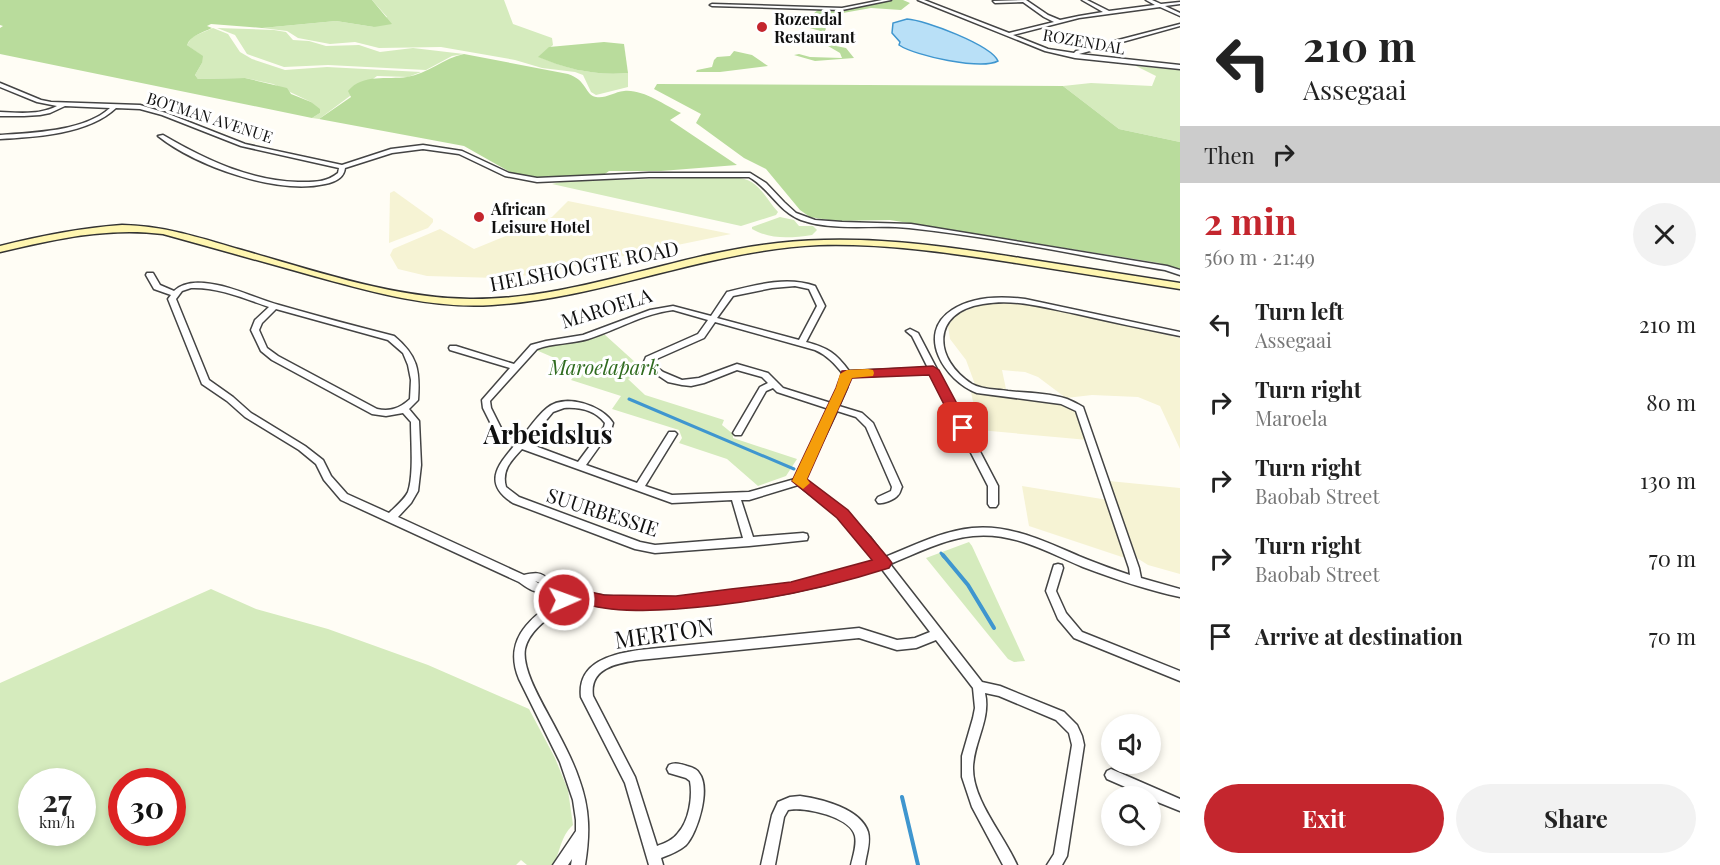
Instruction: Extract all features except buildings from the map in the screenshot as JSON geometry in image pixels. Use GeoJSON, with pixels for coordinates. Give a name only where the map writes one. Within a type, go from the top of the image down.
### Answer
{"type":"FeatureCollection","features":[{"type":"Feature","properties":{"kind":"main road","name":"HELSHOOGTE ROAD"},"geometry":{"type":"LineString","coordinates":[[0,249],[80,231],[144,228],[385,292],[422,299],[465,302],[532,297],[756,249],[828,242],[888,242],[926,246],[1180,286]]}},
{"type":"Feature","properties":{"kind":"street"},"geometry":{"type":"LineString","coordinates":[[712,5],[842,9],[889,0]]}},
{"type":"Feature","properties":{"kind":"street","name":"ROZENDAL"},"geometry":{"type":"LineString","coordinates":[[920,0],[1038,47],[1075,56],[1180,67]]}},
{"type":"Feature","properties":{"kind":"street"},"geometry":{"type":"LineString","coordinates":[[1084,0],[1108,13]]}},
{"type":"Feature","properties":{"kind":"street"},"geometry":{"type":"LineString","coordinates":[[1148,0],[1180,15]]}},
{"type":"Feature","properties":{"kind":"street"},"geometry":{"type":"LineString","coordinates":[[995,2],[1023,1],[1059,22]]}},
{"type":"Feature","properties":{"kind":"street"},"geometry":{"type":"LineString","coordinates":[[1007,34],[1108,13],[1180,3]]}},
{"type":"Feature","properties":{"kind":"street"},"geometry":{"type":"LineString","coordinates":[[1075,56],[1084,50],[1180,25]]}},
{"type":"Feature","properties":{"kind":"street","name":"BOTMAN AVENUE"},"geometry":{"type":"LineString","coordinates":[[2,87],[39,101],[63,105],[133,106],[164,114],[243,145],[342,166]]}},
{"type":"Feature","properties":{"kind":"street"},"geometry":{"type":"LineString","coordinates":[[0,114],[38,113],[63,105]]}},
{"type":"Feature","properties":{"kind":"street"},"geometry":{"type":"LineString","coordinates":[[0,137],[35,134],[77,125],[107,115],[115,106]]}},
{"type":"Feature","properties":{"kind":"street"},"geometry":{"type":"LineString","coordinates":[[161,136],[212,165],[261,181],[284,184],[327,182],[341,174],[342,166],[391,151],[423,147],[460,152],[507,175],[537,180],[743,174],[761,180],[789,212],[811,220],[834,224],[910,226],[1167,267],[1180,273]]}},
{"type":"Feature","properties":{"kind":"street"},"geometry":{"type":"LineString","coordinates":[[150,275],[157,287],[174,294]]}},
{"type":"Feature","properties":{"kind":"street"},"geometry":{"type":"LineString","coordinates":[[274,306],[258,322],[255,330],[264,349],[275,358],[375,412],[385,414],[405,410],[414,400],[414,366],[404,347],[391,338],[204,284],[189,284],[174,294],[172,298],[204,382],[230,399],[248,415],[302,448],[320,462],[327,478],[344,497],[523,579],[544,586],[570,600],[676,602],[791,588],[830,580],[884,563],[953,536],[989,531],[1026,539],[1136,582],[1180,593]]}},
{"type":"Feature","properties":{"kind":"street"},"geometry":{"type":"LineString","coordinates":[[802,343],[820,306],[812,288],[807,285],[774,286],[730,294],[701,336],[649,359],[647,364],[664,377],[689,385],[737,367],[765,375],[772,385],[780,390],[859,415],[870,425],[897,487],[895,493],[881,500]]}},
{"type":"Feature","properties":{"kind":"street"},"geometry":{"type":"LineString","coordinates":[[1136,582],[1134,568],[1080,410],[1063,401],[977,390],[947,365],[940,353],[938,341],[946,319],[957,311],[980,302],[1000,299],[1025,301],[1180,334]]}},
{"type":"Feature","properties":{"kind":"street","name":"MAROELA"},"geometry":{"type":"LineString","coordinates":[[800,481],[767,492],[736,498],[672,499],[502,438],[486,408],[486,400],[534,347],[543,343],[584,337],[652,311],[673,308],[802,343],[830,353],[847,374]]}},
{"type":"Feature","properties":{"kind":"street"},"geometry":{"type":"LineString","coordinates":[[910,331],[915,336],[993,486],[993,504]]}},
{"type":"Feature","properties":{"kind":"street"},"geometry":{"type":"LineString","coordinates":[[453,348],[515,367]]}},
{"type":"Feature","properties":{"kind":"street"},"geometry":{"type":"LineString","coordinates":[[933,370],[847,374],[843,388],[800,481],[842,514],[884,563],[978,686],[983,707],[969,753],[967,776],[972,792],[1010,865]]}},
{"type":"Feature","properties":{"kind":"street"},"geometry":{"type":"LineString","coordinates":[[738,433],[763,389],[772,385]]}},
{"type":"Feature","properties":{"kind":"street","name":"SUURBESSIE"},"geometry":{"type":"LineString","coordinates":[[580,466],[608,428],[607,419],[601,414],[566,403],[555,406],[499,473],[501,489],[516,500],[628,542],[655,549],[803,537]]}},
{"type":"Feature","properties":{"kind":"street"},"geometry":{"type":"LineString","coordinates":[[390,519],[408,500],[414,480],[415,421],[405,410]]}},
{"type":"Feature","properties":{"kind":"street"},"geometry":{"type":"LineString","coordinates":[[639,488],[672,434]]}},
{"type":"Feature","properties":{"kind":"street"},"geometry":{"type":"LineString","coordinates":[[736,498],[749,542]]}},
{"type":"Feature","properties":{"kind":"street"},"geometry":{"type":"LineString","coordinates":[[1058,567],[1051,591],[1062,615],[1078,635],[1180,676]]}},
{"type":"Feature","properties":{"kind":"street"},"geometry":{"type":"LineString","coordinates":[[570,600],[531,628],[520,650],[519,658],[528,685],[574,780],[581,800],[583,817],[578,865]]}},
{"type":"Feature","properties":{"kind":"street","name":"MERTON"},"geometry":{"type":"LineString","coordinates":[[673,769],[692,774],[696,778],[699,784],[697,798],[688,830],[682,839],[654,860],[631,781],[587,697],[589,678],[596,669],[618,658],[639,655],[860,633],[897,645],[916,643],[938,634]]}},
{"type":"Feature","properties":{"kind":"street"},"geometry":{"type":"LineString","coordinates":[[978,686],[1000,691],[1060,716],[1069,723],[1077,735],[1078,745],[1060,856],[1054,865]]}},
{"type":"Feature","properties":{"kind":"street"},"geometry":{"type":"LineString","coordinates":[[1111,775],[1180,805]]}},
{"type":"Feature","properties":{"kind":"street"},"geometry":{"type":"LineString","coordinates":[[768,865],[778,815],[783,806],[794,801],[804,802],[846,816],[856,823],[861,832],[858,865]]}},
{"type":"Feature","properties":{"kind":"street"},"geometry":{"type":"LineString","coordinates":[[560,865],[581,835]]}},
{"type":"Feature","properties":{"kind":"shaded area"},"geometry":{"type":"Polygon","coordinates":[[[394,191],[433,219],[433,222],[428,228],[389,243],[390,193],[394,191]]]}},
{"type":"Feature","properties":{"kind":"shaded area"},"geometry":{"type":"Polygon","coordinates":[[[568,201],[731,234],[531,275],[497,278],[427,276],[398,269],[390,255],[393,249],[440,229],[474,249],[552,217],[568,201]]]}},
{"type":"Feature","properties":{"kind":"shaded area"},"geometry":{"type":"Polygon","coordinates":[[[1006,301],[1023,302],[1180,338],[1180,449],[1160,406],[1138,397],[1092,395],[1066,398],[1038,377],[1025,372],[1002,370],[1006,389],[976,387],[966,360],[950,339],[948,326],[956,314],[983,304],[1006,301]]]}},
{"type":"Feature","properties":{"kind":"shaded area"},"geometry":{"type":"Polygon","coordinates":[[[971,392],[1051,400],[1077,410],[1088,440],[979,430],[971,392]]]}},
{"type":"Feature","properties":{"kind":"shaded area"},"geometry":{"type":"Polygon","coordinates":[[[1109,481],[1180,488],[1180,574],[1148,565],[1137,558],[1109,481]]]}},
{"type":"Feature","properties":{"kind":"shaded area"},"geometry":{"type":"Polygon","coordinates":[[[1022,486],[1108,500],[1125,558],[1029,526],[1022,486]]]}},
{"type":"Feature","properties":{"kind":"green space"},"geometry":{"type":"Polygon","coordinates":[[[0,0],[372,0],[392,24],[374,27],[336,21],[262,28],[211,24],[207,26],[212,28],[191,39],[187,45],[203,56],[195,75],[198,79],[245,78],[287,88],[291,94],[311,102],[320,109],[320,113],[312,118],[0,54],[0,28],[3,26],[0,25],[0,0]]]}},
{"type":"Feature","properties":{"kind":"green space"},"geometry":{"type":"Polygon","coordinates":[[[372,0],[504,0],[513,24],[552,38],[553,45],[539,57],[582,71],[628,73],[628,87],[596,95],[591,92],[583,75],[575,72],[542,68],[515,60],[441,47],[379,48],[355,42],[330,44],[298,38],[287,31],[262,28],[336,21],[374,27],[387,17],[372,0]]]}},
{"type":"Feature","properties":{"kind":"green space"},"geometry":{"type":"Polygon","coordinates":[[[893,0],[910,3],[901,10],[871,8],[826,16],[827,21],[817,23],[824,26],[826,29],[824,32],[799,25],[818,10],[848,9],[893,0]]]}},
{"type":"Feature","properties":{"kind":"green space"},"geometry":{"type":"Polygon","coordinates":[[[213,28],[228,34],[240,52],[252,59],[285,70],[327,67],[421,72],[408,77],[377,76],[319,119],[312,118],[320,113],[311,102],[273,84],[245,78],[198,79],[195,75],[202,63],[198,53],[187,45],[192,37],[213,28]]]}},
{"type":"Feature","properties":{"kind":"green space"},"geometry":{"type":"Polygon","coordinates":[[[217,28],[274,30],[286,32],[293,40],[309,41],[326,46],[359,45],[380,52],[413,48],[464,54],[452,56],[426,70],[328,65],[284,67],[247,54],[235,35],[217,28]]]}},
{"type":"Feature","properties":{"kind":"green space"},"geometry":{"type":"Polygon","coordinates":[[[833,41],[842,43],[836,46],[846,48],[854,58],[815,61],[794,55],[842,58],[840,53],[823,43],[833,41]]]}},
{"type":"Feature","properties":{"kind":"green space"},"geometry":{"type":"Polygon","coordinates":[[[604,42],[624,44],[628,73],[582,71],[538,57],[549,47],[604,42]]]}},
{"type":"Feature","properties":{"kind":"green space"},"geometry":{"type":"Polygon","coordinates":[[[734,51],[752,55],[768,66],[720,72],[696,72],[712,67],[717,57],[730,56],[734,51]]]}},
{"type":"Feature","properties":{"kind":"green space"},"geometry":{"type":"Polygon","coordinates":[[[464,54],[568,74],[579,80],[592,96],[596,97],[624,91],[639,92],[681,113],[670,120],[737,165],[661,171],[609,171],[602,176],[531,178],[512,173],[464,146],[319,119],[351,97],[348,91],[354,85],[368,79],[407,77],[464,54]]]}},
{"type":"Feature","properties":{"kind":"green space"},"geometry":{"type":"Polygon","coordinates":[[[1136,66],[1180,70],[1180,142],[1119,129],[1063,86],[1091,83],[1152,86],[1156,76],[1136,66]]]}},
{"type":"Feature","properties":{"kind":"green space"},"geometry":{"type":"Polygon","coordinates":[[[657,84],[1063,86],[1119,129],[1180,142],[1180,270],[1159,263],[890,220],[835,221],[810,217],[800,210],[766,169],[744,158],[696,123],[701,114],[654,89],[657,84]]]}},
{"type":"Feature","properties":{"kind":"green space"},"geometry":{"type":"Polygon","coordinates":[[[734,177],[755,184],[778,212],[776,215],[741,226],[552,184],[565,181],[734,177]]]}},
{"type":"Feature","properties":{"kind":"green space"},"geometry":{"type":"Polygon","coordinates":[[[780,217],[794,220],[799,226],[813,226],[817,230],[812,235],[781,237],[766,235],[752,229],[752,227],[780,217]]]}},
{"type":"Feature","properties":{"kind":"green space","name":"Maroelapark"},"geometry":{"type":"Polygon","coordinates":[[[604,334],[646,372],[628,379],[645,395],[724,420],[722,425],[733,434],[733,438],[797,459],[786,476],[758,486],[727,459],[679,443],[682,438],[679,430],[612,409],[621,396],[571,380],[580,369],[536,350],[547,344],[571,343],[604,334]]]}},
{"type":"Feature","properties":{"kind":"green space"},"geometry":{"type":"Polygon","coordinates":[[[969,542],[1025,661],[1014,662],[1008,659],[926,558],[969,542]]]}},
{"type":"Feature","properties":{"kind":"green space"},"geometry":{"type":"Polygon","coordinates":[[[211,589],[256,609],[328,629],[428,665],[529,709],[555,758],[568,790],[573,825],[563,839],[553,865],[527,865],[521,860],[516,865],[0,865],[0,683],[211,589]]]}},
{"type":"Feature","properties":{"kind":"water"},"geometry":{"type":"Polygon","coordinates":[[[907,19],[916,20],[971,41],[993,55],[998,61],[978,64],[963,63],[907,49],[899,45],[900,42],[892,33],[893,23],[907,19]]]}},
{"type":"Feature","properties":{"kind":"waterway"},"geometry":{"type":"LineString","coordinates":[[629,399],[794,469]]}},
{"type":"Feature","properties":{"kind":"waterway"},"geometry":{"type":"LineString","coordinates":[[941,553],[944,557]]}},
{"type":"Feature","properties":{"kind":"waterway"},"geometry":{"type":"LineString","coordinates":[[943,555],[968,585],[994,628]]}},
{"type":"Feature","properties":{"kind":"waterway"},"geometry":{"type":"LineString","coordinates":[[902,797],[918,865]]}},
{"type":"Feature","properties":{"kind":"slow traffic"},"geometry":{"type":"LineString","coordinates":[[803,483],[800,481],[843,388],[847,374],[868,373]]}},
{"type":"Feature","properties":{"kind":"place","name":"Rozendal Restaurant"},"geometry":{"type":"Point","coordinates":[762,27]}},
{"type":"Feature","properties":{"kind":"place","name":"African Leisure Hotel"},"geometry":{"type":"Point","coordinates":[479,217]}},
{"type":"Feature","properties":{"kind":"district","name":"Arbeidslus"},"geometry":{"type":"Point","coordinates":[548,433]}},
{"type":"Feature","properties":{"kind":"route"},"geometry":{"type":"LineString","coordinates":[[564,600],[573,594],[604,602],[676,602],[731,596],[830,580],[884,563],[842,514],[800,481],[843,388],[847,374],[933,370],[963,428]]}}]}
